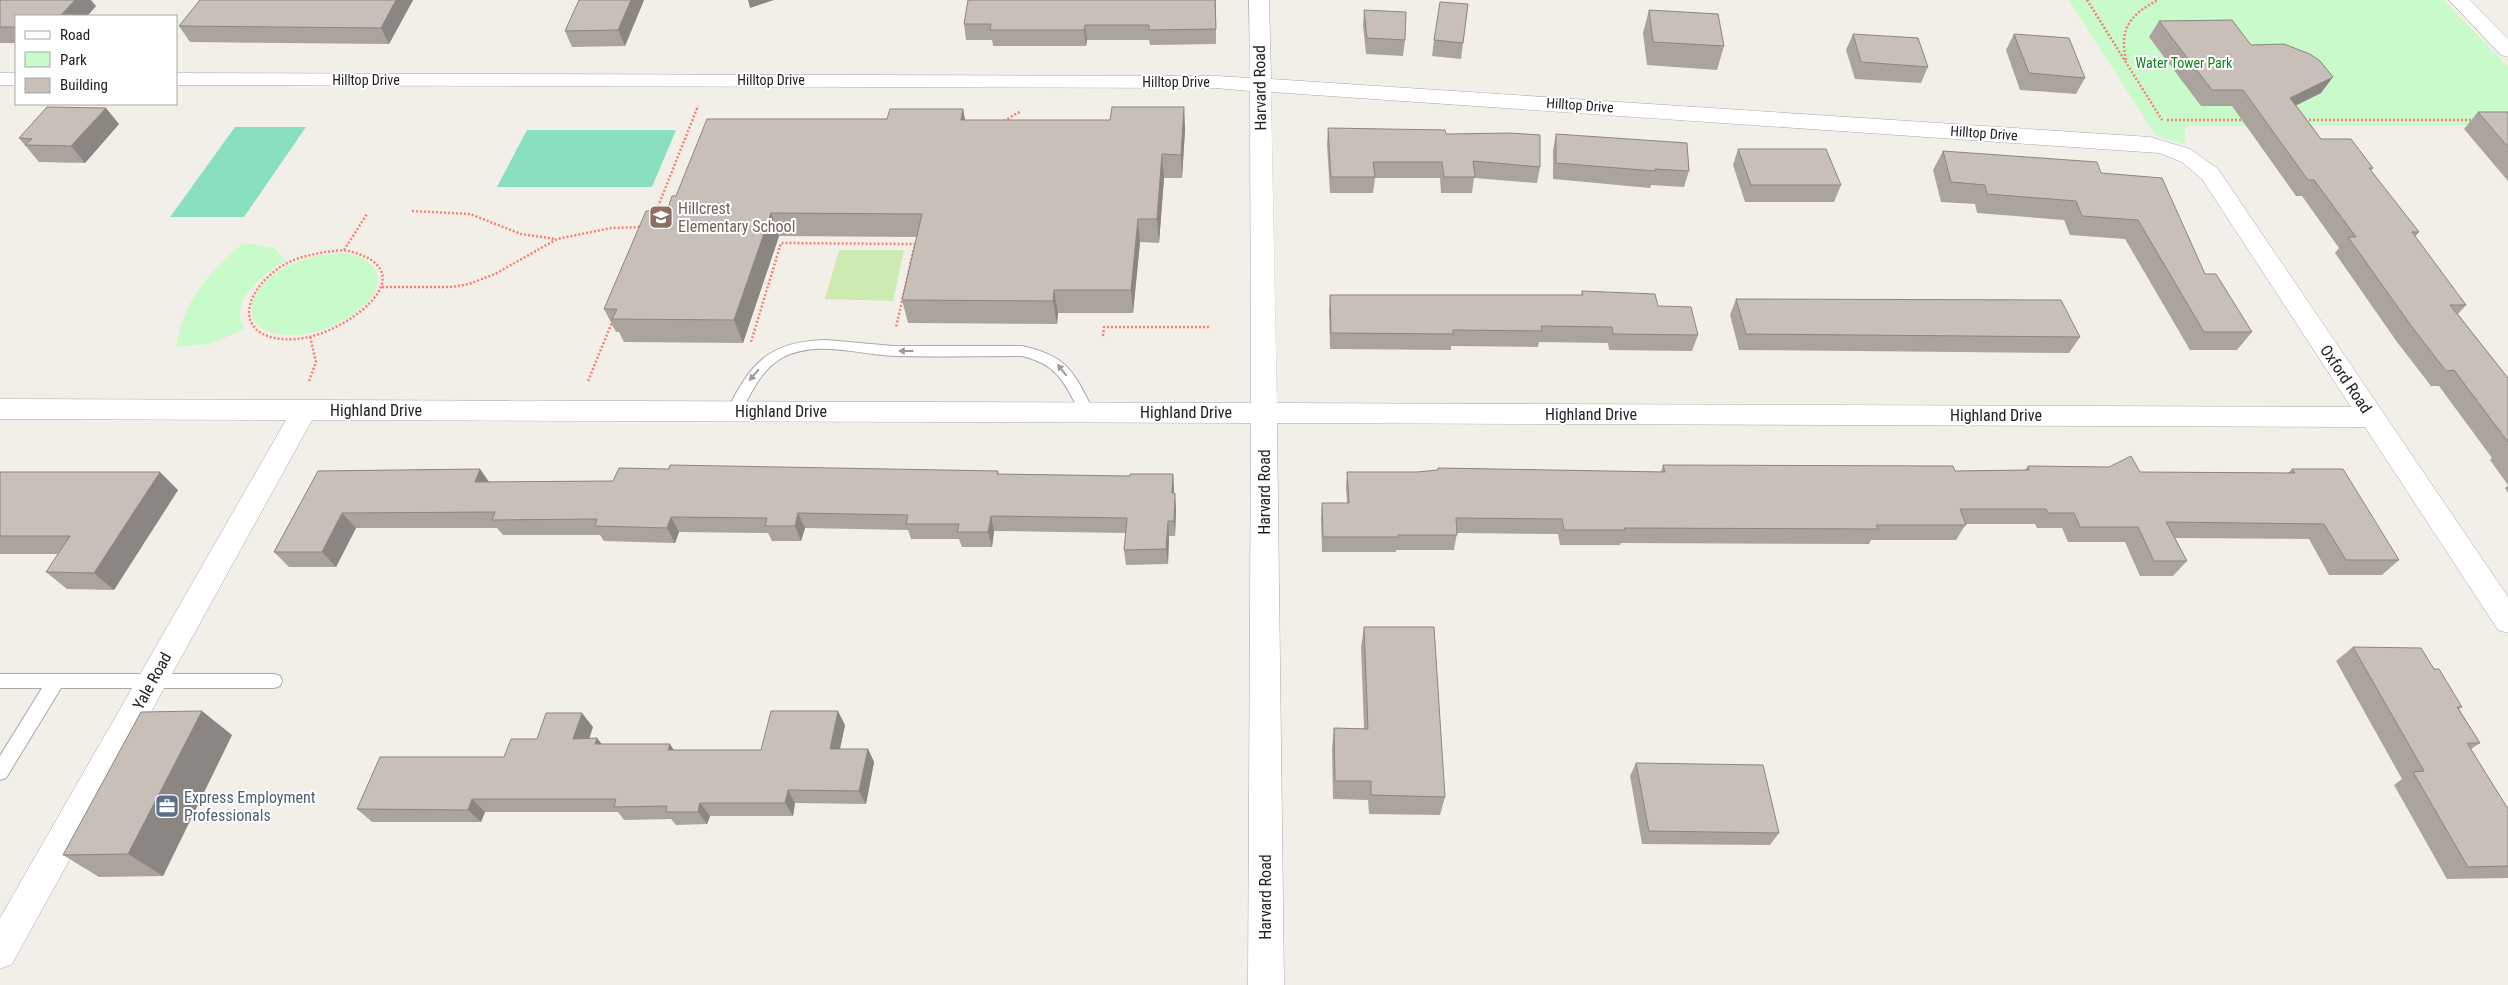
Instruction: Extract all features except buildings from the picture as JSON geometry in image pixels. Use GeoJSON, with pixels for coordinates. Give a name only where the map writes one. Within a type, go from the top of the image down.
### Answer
{"type":"FeatureCollection","features":[{"type":"Feature","properties":{"kind":"street","name":"Harvard Road"},"geometry":{"type":"LineString","coordinates":[[1259,0],[1264,413],[1266,985]]}},
{"type":"Feature","properties":{"kind":"street"},"geometry":{"type":"LineString","coordinates":[[2459,0],[2508,51]]}},
{"type":"Feature","properties":{"kind":"street"},"geometry":{"type":"LineString","coordinates":[[0,79],[15,79]]}},
{"type":"Feature","properties":{"kind":"street","name":"Hilltop Drive"},"geometry":{"type":"LineString","coordinates":[[178,79],[991,81],[1260,84],[2150,144],[2170,138]]}},
{"type":"Feature","properties":{"kind":"street","name":"Oxford Road"},"geometry":{"type":"LineString","coordinates":[[2170,138],[2210,174],[2508,621]]}},
{"type":"Feature","properties":{"kind":"street","name":"Highland Drive"},"geometry":{"type":"LineString","coordinates":[[0,409],[307,396],[734,411],[2372,417]]}},
{"type":"Feature","properties":{"kind":"street","name":"Yale Road"},"geometry":{"type":"LineString","coordinates":[[0,952],[152,681],[307,396]]}},
{"type":"Feature","properties":{"kind":"lane"},"geometry":{"type":"LineString","coordinates":[[734,411],[750,379],[767,361],[786,350],[808,345],[829,344],[892,350],[1022,351],[1043,355],[1060,366],[1087,412]]}},
{"type":"Feature","properties":{"kind":"lane"},"geometry":{"type":"LineString","coordinates":[[0,681],[274,681]]}},
{"type":"Feature","properties":{"kind":"lane"},"geometry":{"type":"LineString","coordinates":[[0,772],[56,681]]}},
{"type":"Feature","properties":{"kind":"path"},"geometry":{"type":"LineString","coordinates":[[2087,0],[2162,120],[2170,138]]}},
{"type":"Feature","properties":{"kind":"path"},"geometry":{"type":"LineString","coordinates":[[2128,66],[2122,46],[2126,27],[2139,9],[2158,0]]}},
{"type":"Feature","properties":{"kind":"path"},"geometry":{"type":"LineString","coordinates":[[653,218],[699,102]]}},
{"type":"Feature","properties":{"kind":"path"},"geometry":{"type":"LineString","coordinates":[[1000,121],[1015,116],[1021,111]]}},
{"type":"Feature","properties":{"kind":"path"},"geometry":{"type":"LineString","coordinates":[[2162,120],[2251,120]]}},
{"type":"Feature","properties":{"kind":"path"},"geometry":{"type":"LineString","coordinates":[[2300,120],[2478,120]]}},
{"type":"Feature","properties":{"kind":"path"},"geometry":{"type":"LineString","coordinates":[[412,211],[470,214],[521,234],[557,239]]}},
{"type":"Feature","properties":{"kind":"path"},"geometry":{"type":"LineString","coordinates":[[344,250],[367,214]]}},
{"type":"Feature","properties":{"kind":"path"},"geometry":{"type":"LineString","coordinates":[[382,287],[451,287],[469,284],[495,274],[557,239],[611,228],[650,227]]}},
{"type":"Feature","properties":{"kind":"path"},"geometry":{"type":"LineString","coordinates":[[748,350],[782,244],[914,244],[894,335]]}},
{"type":"Feature","properties":{"kind":"path"},"geometry":{"type":"LineString","coordinates":[[344,250],[358,252],[371,257],[380,265],[383,275],[382,287],[365,311],[335,329],[310,336],[281,339],[265,337],[254,331],[247,322],[246,311],[248,302],[259,285],[282,266],[313,254],[344,250]]}},
{"type":"Feature","properties":{"kind":"path"},"geometry":{"type":"LineString","coordinates":[[586,388],[613,319]]}},
{"type":"Feature","properties":{"kind":"path"},"geometry":{"type":"LineString","coordinates":[[1103,336],[1104,327],[1210,327]]}},
{"type":"Feature","properties":{"kind":"path"},"geometry":{"type":"LineString","coordinates":[[307,396],[316,362],[310,336]]}},
{"type":"Feature","properties":{"kind":"green space","name":"Water Tower Park"},"geometry":{"type":"Polygon","coordinates":[[[2069,0],[2444,0],[2508,67],[2508,125],[2186,126],[2184,144],[2156,136],[2069,0]]]}},
{"type":"Feature","properties":{"kind":"green space"},"geometry":{"type":"Polygon","coordinates":[[[235,127],[306,127],[244,217],[170,217],[235,127]]]}},
{"type":"Feature","properties":{"kind":"green space"},"geometry":{"type":"Polygon","coordinates":[[[527,130],[676,130],[652,187],[497,187],[527,130]]]}},
{"type":"Feature","properties":{"kind":"green space"},"geometry":{"type":"Polygon","coordinates":[[[243,243],[274,248],[286,261],[259,280],[244,298],[240,308],[240,319],[245,329],[210,344],[176,347],[185,314],[199,289],[218,266],[243,243]]]}},
{"type":"Feature","properties":{"kind":"green space"},"geometry":{"type":"Polygon","coordinates":[[[839,250],[904,250],[893,301],[825,299],[839,250]]]}},
{"type":"Feature","properties":{"kind":"green space"},"geometry":{"type":"Polygon","coordinates":[[[344,253],[360,257],[370,264],[376,272],[378,281],[375,290],[360,310],[334,325],[319,331],[303,334],[287,335],[273,333],[255,322],[252,314],[252,305],[255,295],[272,276],[288,266],[306,259],[344,253]]]}},
{"type":"Feature","properties":{"kind":"place","name":"Hillcrest Elementary School"},"geometry":{"type":"Point","coordinates":[661,217]}},
{"type":"Feature","properties":{"kind":"place","name":"Express Employment Professionals"},"geometry":{"type":"Point","coordinates":[167,806]}}]}
